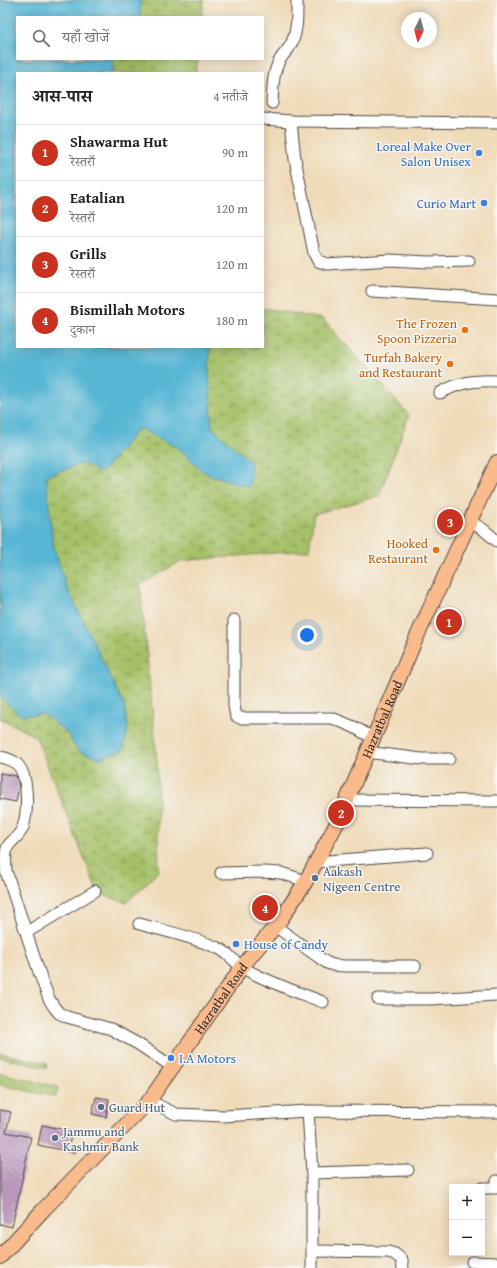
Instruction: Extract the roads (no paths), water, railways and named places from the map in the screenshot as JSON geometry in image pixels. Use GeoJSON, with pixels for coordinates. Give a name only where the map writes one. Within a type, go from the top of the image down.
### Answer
{"type":"FeatureCollection","features":[{"type":"Feature","properties":{"kind":"main road","name":"Hazratbal Road"},"geometry":{"type":"LineString","coordinates":[[0,1257],[44,1209],[149,1101],[242,968],[275,926],[306,881],[337,823],[366,752],[414,643],[471,522],[492,484],[497,462]]}},
{"type":"Feature","properties":{"kind":"street"},"geometry":{"type":"LineString","coordinates":[[272,103],[276,68],[278,62],[289,48],[293,40],[296,28],[297,0]]}},
{"type":"Feature","properties":{"kind":"street"},"geometry":{"type":"LineString","coordinates":[[264,119],[291,121],[497,123]]}},
{"type":"Feature","properties":{"kind":"street"},"geometry":{"type":"LineString","coordinates":[[291,121],[294,159],[314,253],[318,261],[327,264],[390,260],[469,262]]}},
{"type":"Feature","properties":{"kind":"street"},"geometry":{"type":"LineString","coordinates":[[372,291],[497,299]]}},
{"type":"Feature","properties":{"kind":"street"},"geometry":{"type":"LineString","coordinates":[[440,393],[454,385],[486,380],[497,381]]}},
{"type":"Feature","properties":{"kind":"street"},"geometry":{"type":"LineString","coordinates":[[471,522],[484,530],[497,541]]}},
{"type":"Feature","properties":{"kind":"street"},"geometry":{"type":"LineString","coordinates":[[234,620],[234,706],[236,716],[240,718],[332,718],[354,727],[373,738]]}},
{"type":"Feature","properties":{"kind":"street"},"geometry":{"type":"LineString","coordinates":[[366,752],[422,759],[449,759]]}},
{"type":"Feature","properties":{"kind":"street"},"geometry":{"type":"LineString","coordinates":[[0,757],[7,758],[16,763],[21,770],[24,781],[26,814],[23,828],[17,838],[8,846],[6,871],[44,985],[54,1007],[59,1013],[67,1017],[110,1029],[138,1044],[173,1067]]}},
{"type":"Feature","properties":{"kind":"street"},"geometry":{"type":"LineString","coordinates":[[347,800],[497,801]]}},
{"type":"Feature","properties":{"kind":"street"},"geometry":{"type":"LineString","coordinates":[[316,862],[427,853]]}},
{"type":"Feature","properties":{"kind":"street"},"geometry":{"type":"LineString","coordinates":[[221,873],[280,873],[306,881]]}},
{"type":"Feature","properties":{"kind":"street"},"geometry":{"type":"LineString","coordinates":[[26,932],[95,891]]}},
{"type":"Feature","properties":{"kind":"street"},"geometry":{"type":"LineString","coordinates":[[140,924],[206,943],[226,953],[242,968],[271,982],[323,1002]]}},
{"type":"Feature","properties":{"kind":"street"},"geometry":{"type":"LineString","coordinates":[[275,926],[323,960],[333,965],[415,966]]}},
{"type":"Feature","properties":{"kind":"street"},"geometry":{"type":"LineString","coordinates":[[378,999],[431,999],[497,996]]}},
{"type":"Feature","properties":{"kind":"street"},"geometry":{"type":"LineString","coordinates":[[149,1101],[176,1114],[224,1116],[308,1111],[497,1112]]}},
{"type":"Feature","properties":{"kind":"street"},"geometry":{"type":"LineString","coordinates":[[308,1111],[312,1173],[312,1268]]}},
{"type":"Feature","properties":{"kind":"street"},"geometry":{"type":"LineString","coordinates":[[312,1173],[408,1170]]}},
{"type":"Feature","properties":{"kind":"street"},"geometry":{"type":"LineString","coordinates":[[485,1188],[496,1188],[497,1181]]}},
{"type":"Feature","properties":{"kind":"street"},"geometry":{"type":"LineString","coordinates":[[313,1251],[388,1252],[395,1254],[402,1260],[403,1268]]}},
{"type":"Feature","properties":{"kind":"street"},"geometry":{"type":"LineString","coordinates":[[472,1262],[497,1263]]}},
{"type":"Feature","properties":{"kind":"water"},"geometry":{"type":"Polygon","coordinates":[[[0,0],[141,0],[140,16],[16,16],[16,60],[113,60],[113,72],[16,72],[16,348],[210,348],[209,372],[212,428],[251,462],[249,487],[203,472],[180,449],[139,428],[101,473],[83,463],[46,476],[53,545],[66,586],[124,705],[128,729],[123,750],[100,758],[78,751],[67,733],[44,714],[20,715],[0,696],[0,0]]]}},
{"type":"Feature","properties":{"kind":"place","name":"Loreal Make Over Salon Unisex"},"geometry":{"type":"Point","coordinates":[479,153]}},
{"type":"Feature","properties":{"kind":"place","name":"Curio Mart"},"geometry":{"type":"Point","coordinates":[484,203]}},
{"type":"Feature","properties":{"kind":"place","name":"The Frozen Spoon Pizzeria"},"geometry":{"type":"Point","coordinates":[465,330]}},
{"type":"Feature","properties":{"kind":"place","name":"Turfah Bakery and Restaurant"},"geometry":{"type":"Point","coordinates":[450,364]}},
{"type":"Feature","properties":{"kind":"place","name":"Grills"},"geometry":{"type":"Point","coordinates":[450,522]}},
{"type":"Feature","properties":{"kind":"place","name":"Hooked Restaurant"},"geometry":{"type":"Point","coordinates":[436,550]}},
{"type":"Feature","properties":{"kind":"place","name":"Shawarma Hut"},"geometry":{"type":"Point","coordinates":[449,622]}},
{"type":"Feature","properties":{"kind":"place","name":"Eatalian"},"geometry":{"type":"Point","coordinates":[341,813]}},
{"type":"Feature","properties":{"kind":"place","name":"Aakash Nigeen Centre"},"geometry":{"type":"Point","coordinates":[315,878]}},
{"type":"Feature","properties":{"kind":"place","name":"Bismillah Motors"},"geometry":{"type":"Point","coordinates":[265,908]}},
{"type":"Feature","properties":{"kind":"place","name":"House of Candy"},"geometry":{"type":"Point","coordinates":[236,944]}},
{"type":"Feature","properties":{"kind":"place","name":"I.A Motors"},"geometry":{"type":"Point","coordinates":[171,1058]}},
{"type":"Feature","properties":{"kind":"place","name":"Guard Hut"},"geometry":{"type":"Point","coordinates":[101,1107]}},
{"type":"Feature","properties":{"kind":"place","name":"Jammu and Kashmir Bank"},"geometry":{"type":"Point","coordinates":[55,1138]}}]}
